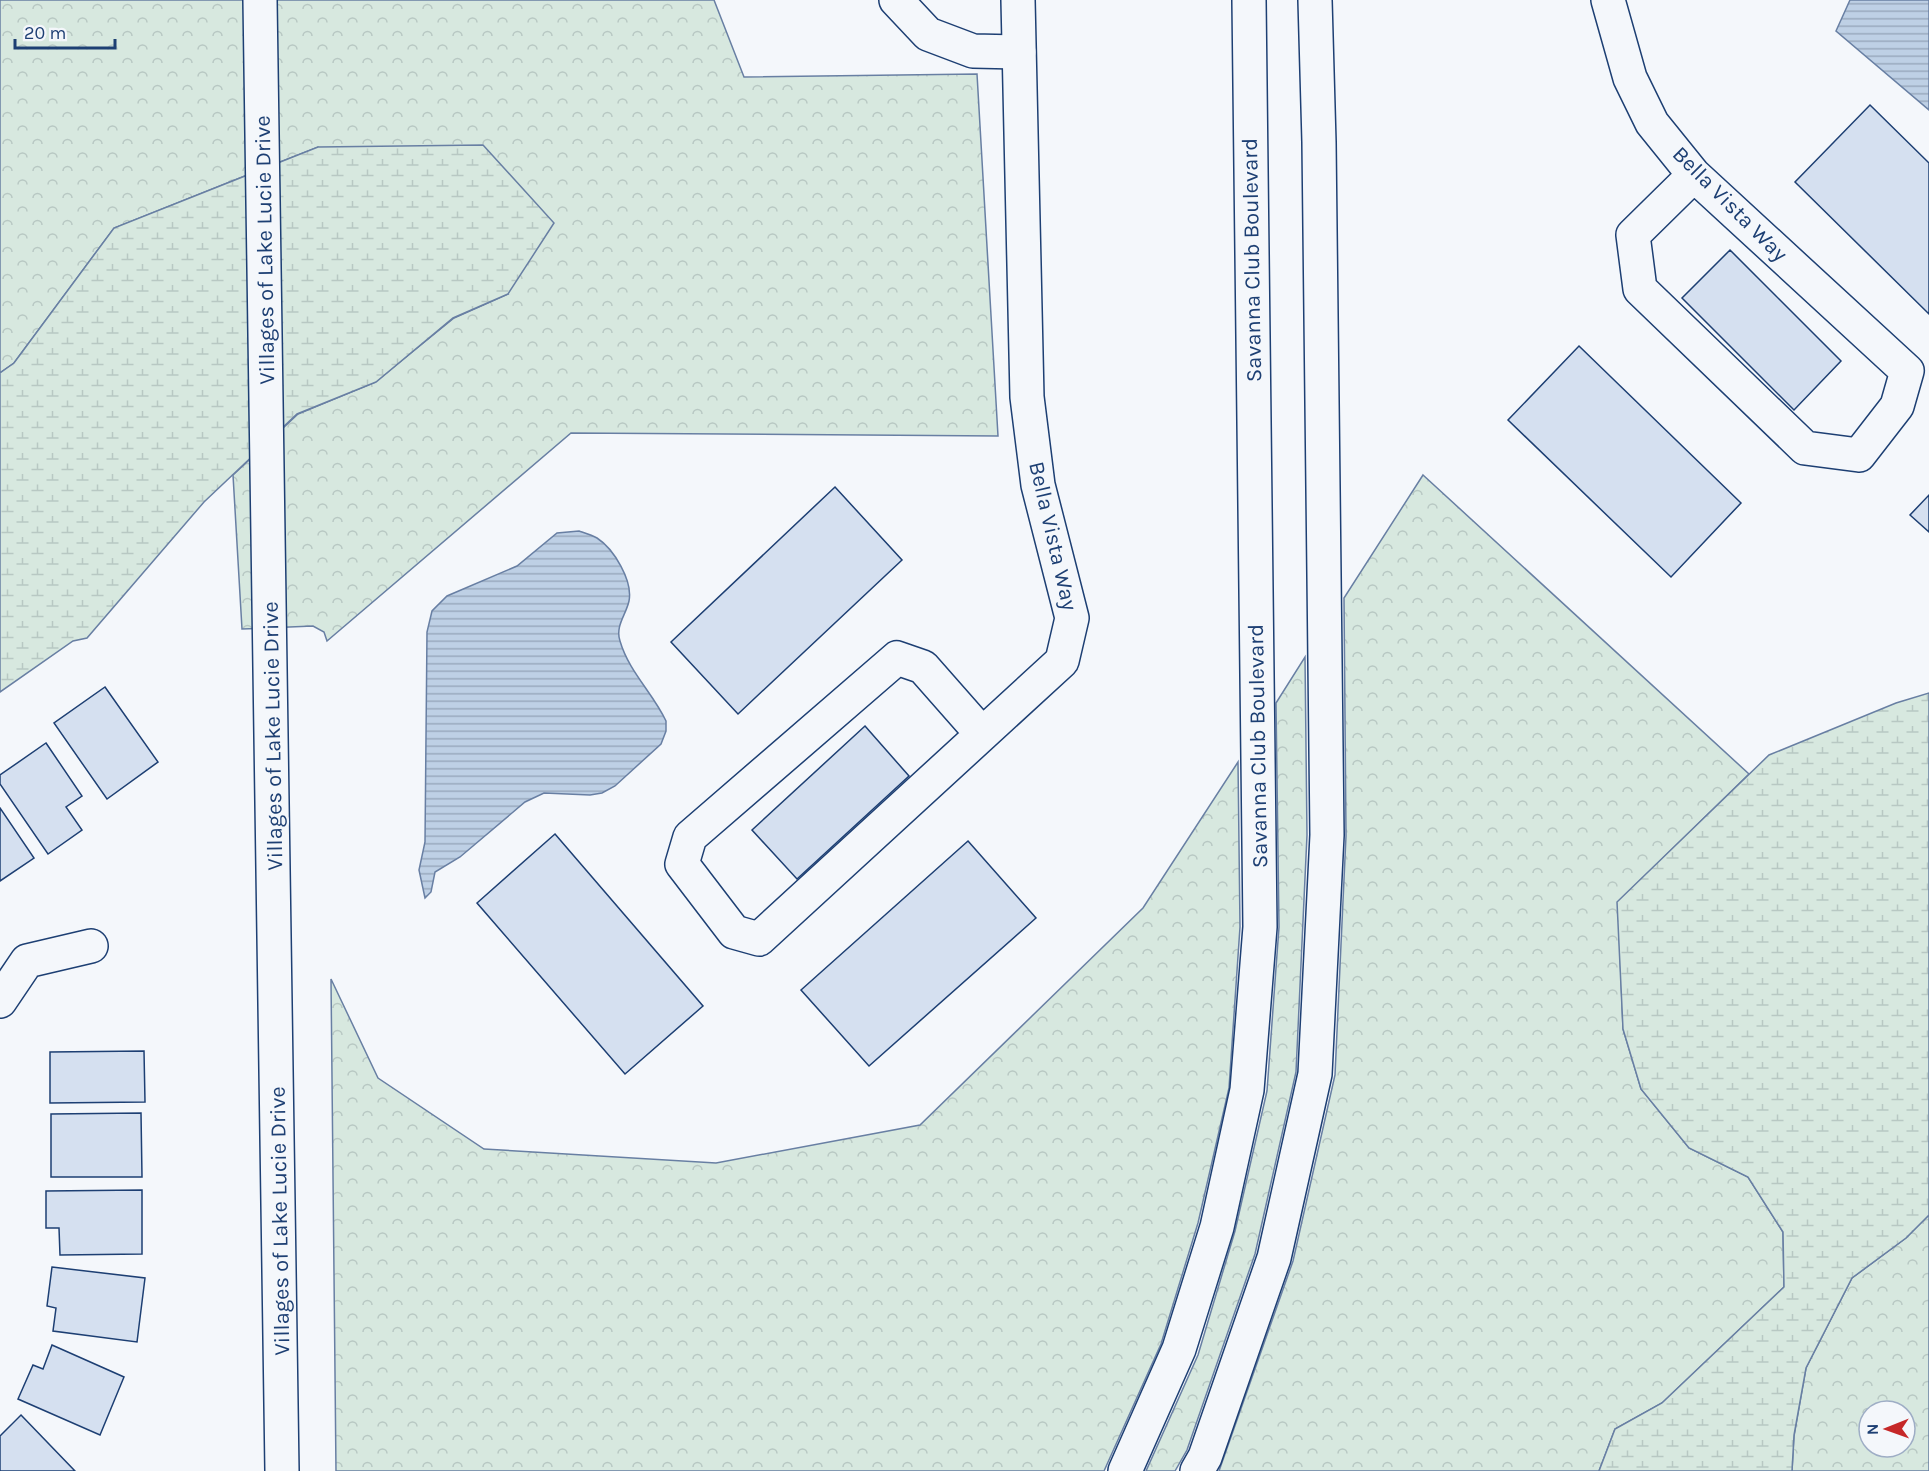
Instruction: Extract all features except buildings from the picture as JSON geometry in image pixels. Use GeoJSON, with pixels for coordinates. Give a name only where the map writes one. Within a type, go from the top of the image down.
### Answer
{"type":"FeatureCollection","features":[{"type":"Feature","properties":{"kind":"street","name":"Villages of Lake Lucie Drive"},"geometry":{"type":"LineString","coordinates":[[260,0],[282,1471]]}},
{"type":"Feature","properties":{"kind":"street"},"geometry":{"type":"LineString","coordinates":[[896,0],[928,34],[973,51],[1019,52]]}},
{"type":"Feature","properties":{"kind":"street","name":"Bella Vista Way"},"geometry":{"type":"LineString","coordinates":[[982,734],[923,668],[897,658],[690,837],[682,864],[734,933],[759,939],[1062,661],[1072,618],[1038,485],[1027,397],[1018,0]]}},
{"type":"Feature","properties":{"kind":"street","name":"Savanna Club Boulevard"},"geometry":{"type":"LineString","coordinates":[[1125,1471],[1179,1349],[1217,1227],[1248,1090],[1260,927],[1249,0]]}},
{"type":"Feature","properties":{"kind":"street"},"geometry":{"type":"LineString","coordinates":[[1197,1471],[1205,1457],[1274,1258],[1315,1074],[1327,835],[1319,142],[1314,0]]}},
{"type":"Feature","properties":{"kind":"street","name":"Bella Vista Way"},"geometry":{"type":"LineString","coordinates":[[1608,0],[1630,78],[1652,123],[1694,175],[1907,371],[1897,406],[1859,455],[1804,448],[1640,289],[1633,235],[1694,175]]}},
{"type":"Feature","properties":{"kind":"street"},"geometry":{"type":"LineString","coordinates":[[0,1001],[27,961],[91,946]]}},
{"type":"Feature","properties":{"kind":"green space"},"geometry":{"type":"Polygon","coordinates":[[[0,0],[714,0],[744,77],[977,74],[998,436],[571,433],[327,641],[324,632],[313,626],[242,629],[233,475],[298,414],[375,382],[454,318],[508,294],[318,147],[114,228],[14,363],[0,373],[0,0]]]}},
{"type":"Feature","properties":{"kind":"green space"},"geometry":{"type":"Polygon","coordinates":[[[483,145],[554,223],[508,294],[453,318],[376,382],[297,414],[204,502],[87,638],[73,641],[0,692],[0,373],[14,363],[114,228],[318,147],[483,145]]]}},
{"type":"Feature","properties":{"kind":"green space"},"geometry":{"type":"Polygon","coordinates":[[[1423,475],[1749,774],[1618,902],[1623,1029],[1641,1089],[1689,1148],[1748,1177],[1783,1232],[1784,1287],[1662,1403],[1615,1429],[1599,1471],[1219,1471],[1293,1261],[1335,1075],[1346,836],[1344,598],[1423,475]]]}},
{"type":"Feature","properties":{"kind":"green space"},"geometry":{"type":"Polygon","coordinates":[[[1305,657],[1307,835],[1296,1072],[1255,1254],[1187,1450],[1175,1471],[1146,1471],[1198,1355],[1235,1231],[1267,1091],[1279,927],[1276,703],[1305,657]]]}},
{"type":"Feature","properties":{"kind":"green space"},"geometry":{"type":"Polygon","coordinates":[[[1929,693],[1929,1215],[1906,1238],[1852,1278],[1806,1368],[1794,1435],[1792,1471],[1599,1471],[1615,1429],[1662,1403],[1784,1287],[1783,1232],[1748,1177],[1689,1148],[1641,1089],[1623,1029],[1617,902],[1769,755],[1896,703],[1929,693]]]}},
{"type":"Feature","properties":{"kind":"green space"},"geometry":{"type":"Polygon","coordinates":[[[1238,762],[1240,927],[1229,1088],[1198,1223],[1161,1344],[1104,1471],[336,1471],[331,979],[378,1078],[484,1149],[716,1163],[920,1125],[1143,908],[1238,762]]]}},
{"type":"Feature","properties":{"kind":"green space"},"geometry":{"type":"Polygon","coordinates":[[[1929,1215],[1929,1471],[1792,1471],[1794,1436],[1806,1368],[1852,1278],[1906,1238],[1929,1215]]]}},
{"type":"Feature","properties":{"kind":"water"},"geometry":{"type":"Polygon","coordinates":[[[1850,0],[1929,0],[1929,110],[1836,31],[1850,0]]]}},
{"type":"Feature","properties":{"kind":"water"},"geometry":{"type":"Polygon","coordinates":[[[579,531],[603,543],[616,557],[625,575],[629,601],[620,625],[620,641],[629,663],[666,721],[666,731],[661,744],[615,786],[602,793],[590,795],[544,793],[525,802],[460,857],[435,872],[431,892],[425,898],[419,870],[425,842],[427,632],[432,611],[447,596],[517,566],[557,533],[579,531]]]}}]}
